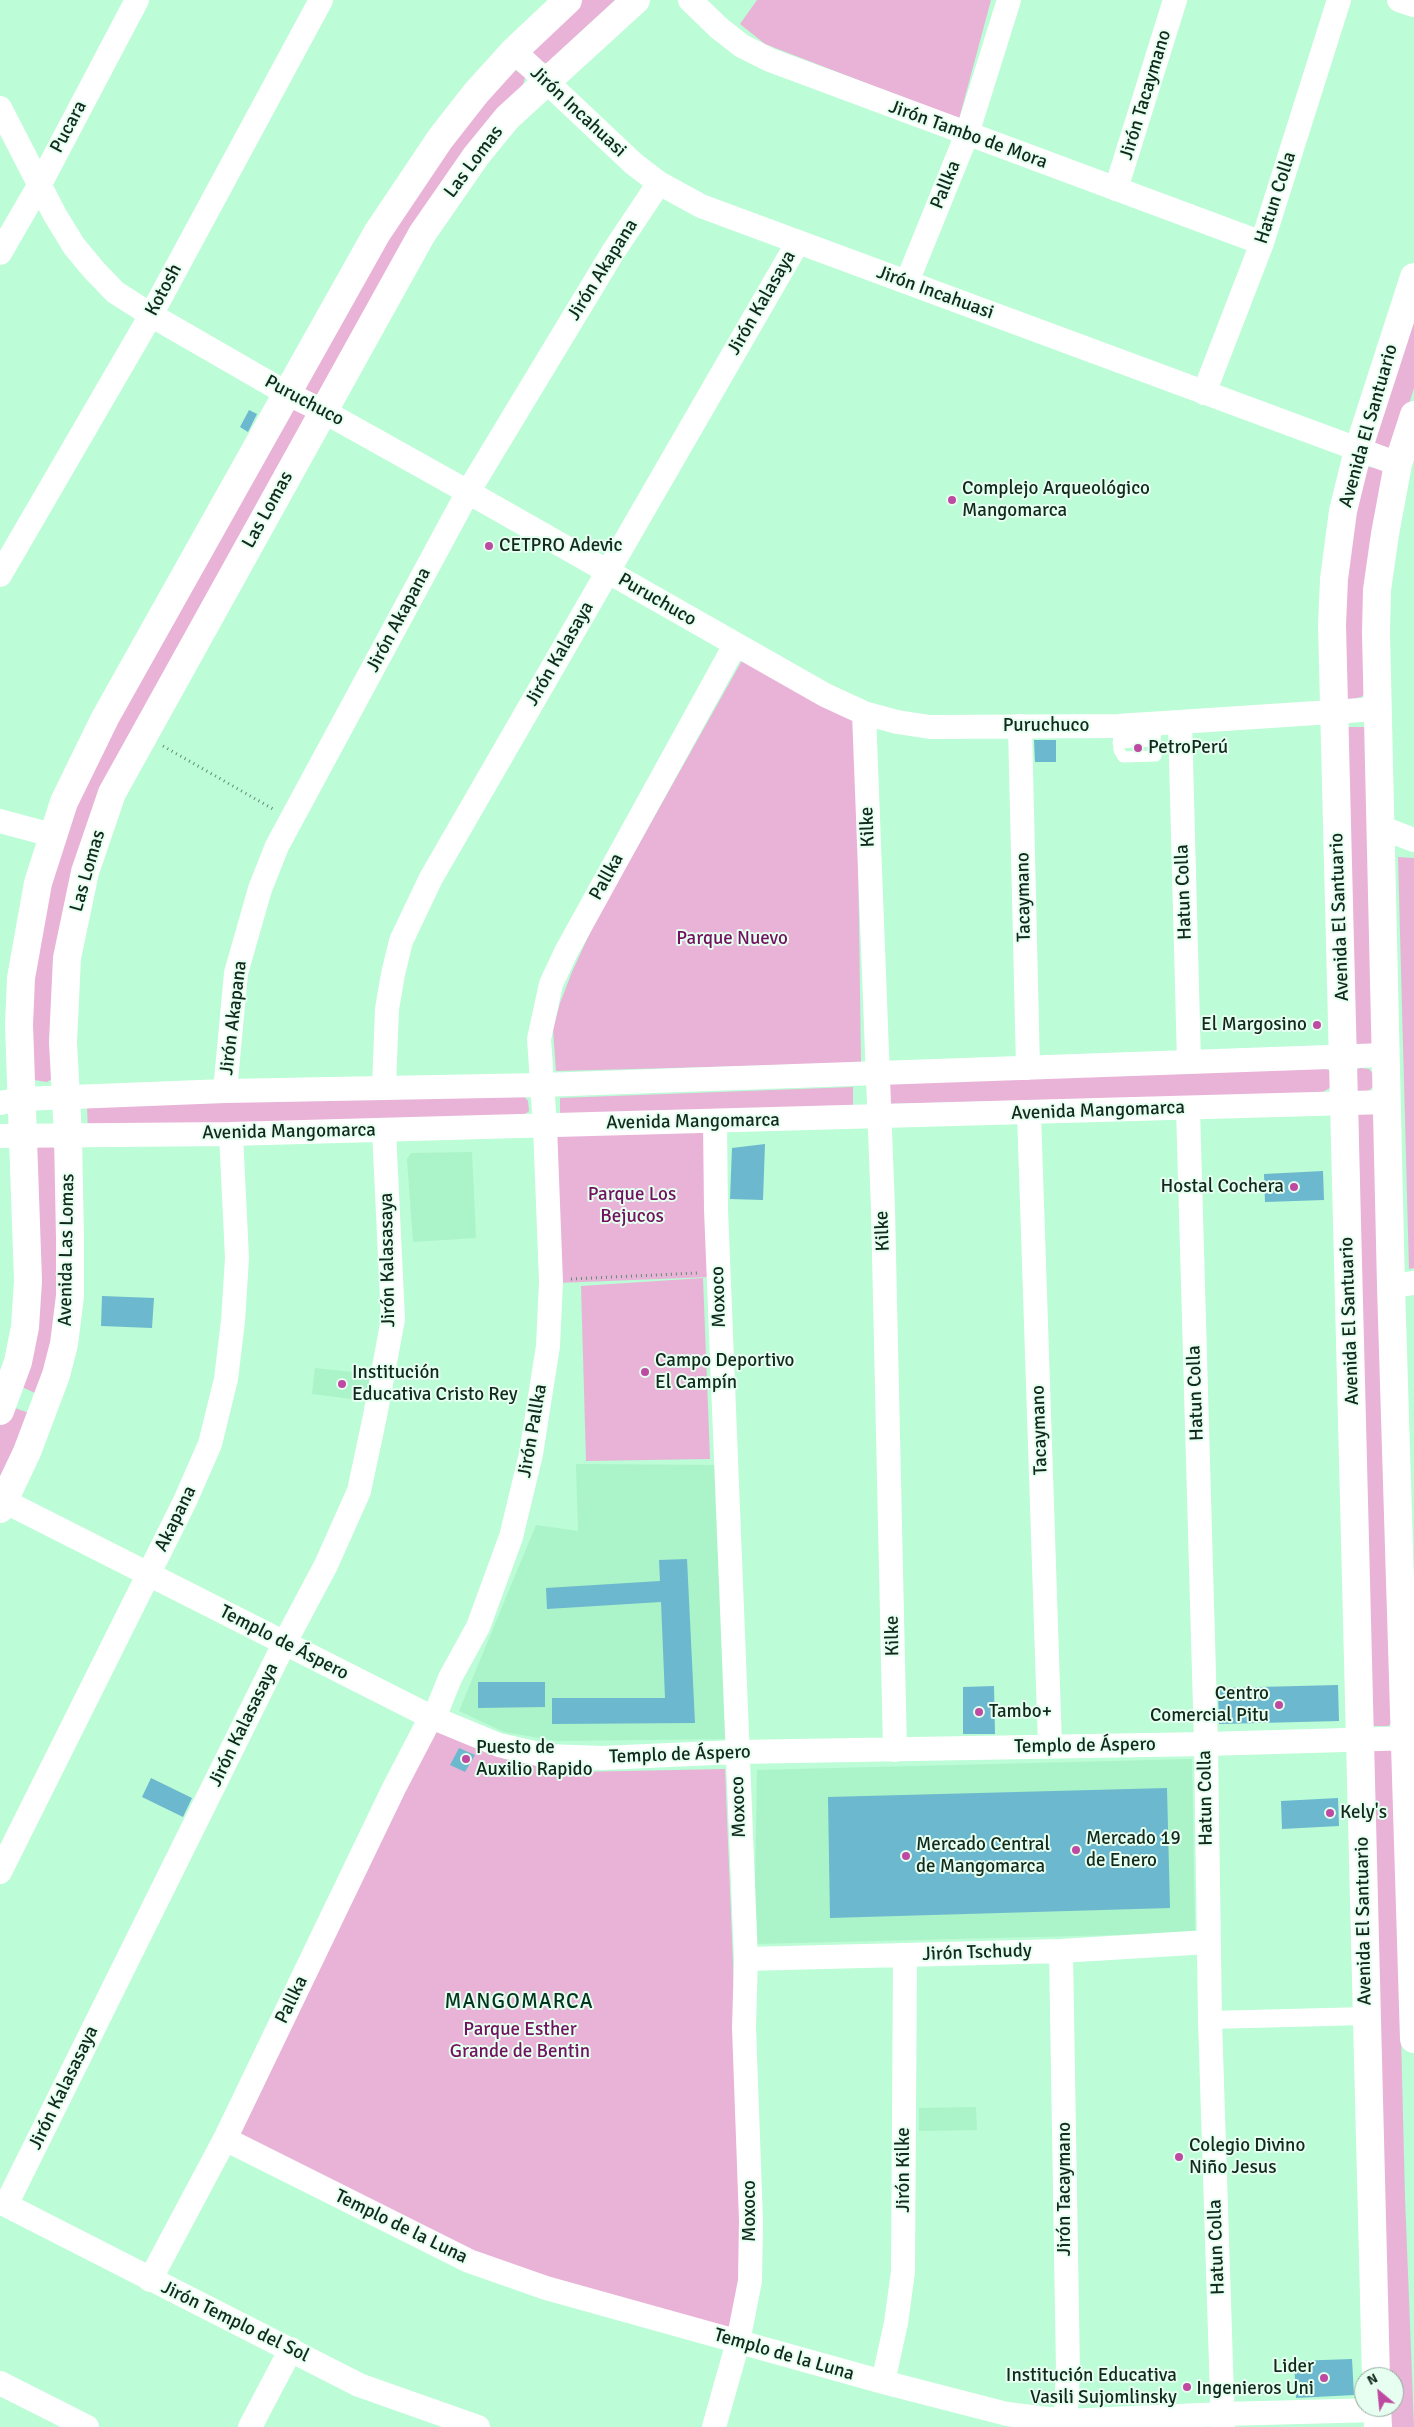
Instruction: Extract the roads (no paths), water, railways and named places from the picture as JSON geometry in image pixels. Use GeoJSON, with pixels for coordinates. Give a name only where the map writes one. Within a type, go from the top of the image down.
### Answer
{"type":"FeatureCollection","features":[{"type":"Feature","properties":{"kind":"street","name":"Pucara"},"geometry":{"type":"LineString","coordinates":[[0,253],[40,184],[136,0]]}},
{"type":"Feature","properties":{"kind":"street","name":"Kotosh"},"geometry":{"type":"LineString","coordinates":[[0,575],[151,316],[320,0]]}},
{"type":"Feature","properties":{"kind":"street"},"geometry":{"type":"LineString","coordinates":[[568,0],[514,51],[476,93],[406,188],[377,232],[105,718],[68,794],[52,835],[38,884],[21,978],[19,1025],[11,1101],[226,1091],[542,1085],[1385,1056]]}},
{"type":"Feature","properties":{"kind":"street","name":"Las Lomas"},"geometry":{"type":"LineString","coordinates":[[67,1098],[62,1042],[67,958],[74,916],[85,872],[112,793],[143,734],[422,234],[507,118],[636,0]]}},
{"type":"Feature","properties":{"kind":"street","name":"Jirón Tambo de Mora"},"geometry":{"type":"LineString","coordinates":[[690,0],[719,28],[742,46],[770,60],[1262,243]]}},
{"type":"Feature","properties":{"kind":"street","name":"Pallka"},"geometry":{"type":"LineString","coordinates":[[906,282],[967,134],[1009,0]]}},
{"type":"Feature","properties":{"kind":"street","name":"Jirón Tacaymano"},"geometry":{"type":"LineString","coordinates":[[1116,189],[1175,0]]}},
{"type":"Feature","properties":{"kind":"street","name":"Hatun Colla"},"geometry":{"type":"LineString","coordinates":[[1204,393],[1262,243],[1339,0]]}},
{"type":"Feature","properties":{"kind":"street"},"geometry":{"type":"LineString","coordinates":[[1399,0],[1414,5]]}},
{"type":"Feature","properties":{"kind":"street","name":"Jirón Incahuasi"},"geometry":{"type":"LineString","coordinates":[[514,51],[611,145],[659,182],[701,206],[1398,464]]}},
{"type":"Feature","properties":{"kind":"street","name":"Puruchuco"},"geometry":{"type":"LineString","coordinates":[[0,108],[55,215],[74,246],[93,270],[115,292],[151,316],[288,394],[323,411],[468,492],[735,645],[825,695],[864,714],[930,727],[1020,726],[1118,734],[1334,710],[1377,709]]}},
{"type":"Feature","properties":{"kind":"street","name":"Jirón Akapana"},"geometry":{"type":"LineString","coordinates":[[226,1091],[236,973],[260,890],[277,846],[468,492],[613,252],[659,182]]}},
{"type":"Feature","properties":{"kind":"street","name":"Jirón Kalasaya"},"geometry":{"type":"LineString","coordinates":[[384,1087],[387,1009],[393,974],[402,942],[431,878],[798,242]]}},
{"type":"Feature","properties":{"kind":"street","name":"Avenida El Santuario"},"geometry":{"type":"LineString","coordinates":[[1376,2367],[1332,625],[1334,579],[1343,511],[1358,450],[1414,277]]}},
{"type":"Feature","properties":{"kind":"street","name":"Avenida El Santuario"},"geometry":{"type":"LineString","coordinates":[[1414,415],[1398,464],[1377,590],[1377,709],[1385,1056],[1387,1102],[1403,1285],[1414,2039]]}},
{"type":"Feature","properties":{"kind":"street","name":"Pallka"},"geometry":{"type":"LineString","coordinates":[[545,1126],[539,1039],[551,984],[566,952],[735,645]]}},
{"type":"Feature","properties":{"kind":"street","name":"Kilke"},"geometry":{"type":"LineString","coordinates":[[864,714],[878,1073],[878,1118],[883,1209],[895,1750]]}},
{"type":"Feature","properties":{"kind":"street","name":"Tacaymano"},"geometry":{"type":"LineString","coordinates":[[1020,726],[1028,1068]]}},
{"type":"Feature","properties":{"kind":"street","name":"Hatun Colla"},"geometry":{"type":"LineString","coordinates":[[1166,729],[1180,759],[1189,1062]]}},
{"type":"Feature","properties":{"kind":"street"},"geometry":{"type":"LineString","coordinates":[[0,821],[52,835]]}},
{"type":"Feature","properties":{"kind":"street"},"geometry":{"type":"LineString","coordinates":[[1380,827],[1414,840]]}},
{"type":"Feature","properties":{"kind":"street","name":"Avenida Las Lomas"},"geometry":{"type":"LineString","coordinates":[[2,1505],[27,1452],[64,1344],[70,1296],[67,1098]]}},
{"type":"Feature","properties":{"kind":"street","name":"Avenida Las Lomas"},"geometry":{"type":"LineString","coordinates":[[4,1403],[18,1362],[25,1326],[27,1290],[12,1136],[11,1101]]}},
{"type":"Feature","properties":{"kind":"street","name":"Avenida Mangomarca"},"geometry":{"type":"LineString","coordinates":[[12,1136],[231,1134],[1030,1114],[1387,1102]]}},
{"type":"Feature","properties":{"kind":"street","name":"Hatun Colla"},"geometry":{"type":"LineString","coordinates":[[1188,1108],[1206,1744],[1210,2020],[1223,2420]]}},
{"type":"Feature","properties":{"kind":"street","name":"Tacaymano"},"geometry":{"type":"LineString","coordinates":[[1030,1114],[1050,1746]]}},
{"type":"Feature","properties":{"kind":"street","name":"Moxoco"},"geometry":{"type":"LineString","coordinates":[[714,2427],[738,2342],[750,2281],[749,2136],[744,2027],[746,1959],[718,1272],[715,1122]]}},
{"type":"Feature","properties":{"kind":"street","name":"Jirón Pallka"},"geometry":{"type":"LineString","coordinates":[[432,1718],[450,1678],[478,1627],[511,1537],[532,1454],[548,1346],[550,1282],[545,1126]]}},
{"type":"Feature","properties":{"kind":"street","name":"Jirón Kalasasaya"},"geometry":{"type":"LineString","coordinates":[[3,2203],[284,1644],[326,1565],[359,1491],[376,1416],[393,1319],[384,1130]]}},
{"type":"Feature","properties":{"kind":"street","name":"Akapana"},"geometry":{"type":"LineString","coordinates":[[0,1872],[185,1501],[210,1444],[226,1379],[233,1321],[237,1258],[231,1134]]}},
{"type":"Feature","properties":{"kind":"street"},"geometry":{"type":"LineString","coordinates":[[4,1403],[44,1407]]}},
{"type":"Feature","properties":{"kind":"street","name":"Templo de Áspero"},"geometry":{"type":"LineString","coordinates":[[2,1505],[148,1574],[432,1718],[499,1745],[547,1756],[602,1758],[737,1752],[1206,1744],[1410,1738]]}},
{"type":"Feature","properties":{"kind":"street","name":"Pallka"},"geometry":{"type":"LineString","coordinates":[[150,2280],[225,2139],[394,1788],[432,1718]]}},
{"type":"Feature","properties":{"kind":"street","name":"Jirón Tschudy"},"geometry":{"type":"LineString","coordinates":[[746,1959],[1061,1951],[1208,1942]]}},
{"type":"Feature","properties":{"kind":"street","name":"Jirón Tacaymano"},"geometry":{"type":"LineString","coordinates":[[1061,1951],[1068,2374],[1065,2424]]}},
{"type":"Feature","properties":{"kind":"street","name":"Jirón Kilke"},"geometry":{"type":"LineString","coordinates":[[883,2382],[896,2323],[903,2272],[905,1955]]}},
{"type":"Feature","properties":{"kind":"street"},"geometry":{"type":"LineString","coordinates":[[1210,2020],[1366,2016]]}},
{"type":"Feature","properties":{"kind":"street","name":"Templo de la Luna"},"geometry":{"type":"LineString","coordinates":[[225,2139],[469,2261],[546,2288],[883,2382],[1007,2414],[1065,2424],[1354,2416]]}},
{"type":"Feature","properties":{"kind":"street","name":"Jirón Templo del Sol"},"geometry":{"type":"LineString","coordinates":[[3,2203],[150,2280],[291,2349],[359,2385],[478,2427]]}},
{"type":"Feature","properties":{"kind":"street"},"geometry":{"type":"LineString","coordinates":[[250,2427],[291,2349]]}},
{"type":"Feature","properties":{"kind":"street"},"geometry":{"type":"LineString","coordinates":[[0,2383],[86,2427]]}},
{"type":"Feature","properties":{"kind":"lane"},"geometry":{"type":"LineString","coordinates":[[1156,756],[1166,729]]}},
{"type":"Feature","properties":{"kind":"lane"},"geometry":{"type":"LineString","coordinates":[[1118,734],[1120,754],[1123,757],[1156,756],[1180,759]]}},
{"type":"Feature","properties":{"kind":"place","name":"Complejo Arqueológico Mangomarca"},"geometry":{"type":"Point","coordinates":[952,500]}},
{"type":"Feature","properties":{"kind":"place","name":"CETPRO Adevic"},"geometry":{"type":"Point","coordinates":[489,546]}},
{"type":"Feature","properties":{"kind":"place","name":"PetroPerú"},"geometry":{"type":"Point","coordinates":[1138,748]}},
{"type":"Feature","properties":{"kind":"place","name":"El Margosino"},"geometry":{"type":"Point","coordinates":[1317,1025]}},
{"type":"Feature","properties":{"kind":"place","name":"Hostal Cochera"},"geometry":{"type":"Point","coordinates":[1294,1187]}},
{"type":"Feature","properties":{"kind":"place","name":"Campo Deportivo El Campín"},"geometry":{"type":"Point","coordinates":[645,1372]}},
{"type":"Feature","properties":{"kind":"place","name":"Institución Educativa Cristo Rey"},"geometry":{"type":"Point","coordinates":[342,1384]}},
{"type":"Feature","properties":{"kind":"place","name":"Centro Comercial Pitu"},"geometry":{"type":"Point","coordinates":[1279,1705]}},
{"type":"Feature","properties":{"kind":"place","name":"Tambo+"},"geometry":{"type":"Point","coordinates":[979,1712]}},
{"type":"Feature","properties":{"kind":"place","name":"Puesto de Auxilio Rapido"},"geometry":{"type":"Point","coordinates":[466,1759]}},
{"type":"Feature","properties":{"kind":"place","name":"Kely's"},"geometry":{"type":"Point","coordinates":[1330,1813]}},
{"type":"Feature","properties":{"kind":"place","name":"Mercado 19 de Enero"},"geometry":{"type":"Point","coordinates":[1076,1850]}},
{"type":"Feature","properties":{"kind":"place","name":"Mercado Central de Mangomarca"},"geometry":{"type":"Point","coordinates":[906,1856]}},
{"type":"Feature","properties":{"kind":"place","name":"Colegio Divino Niño Jesus"},"geometry":{"type":"Point","coordinates":[1179,2157]}},
{"type":"Feature","properties":{"kind":"place","name":"Lider Ingenieros Uni"},"geometry":{"type":"Point","coordinates":[1324,2378]}},
{"type":"Feature","properties":{"kind":"place","name":"Institución Educativa Vasili Sujomlinsky"},"geometry":{"type":"Point","coordinates":[1187,2387]}},
{"type":"Feature","properties":{"kind":"district","name":"MANGOMARCA"},"geometry":{"type":"Point","coordinates":[519,2002]}},
{"type":"Feature","properties":{"kind":"park label","name":"Parque Nuevo"},"geometry":{"type":"Point","coordinates":[732,939]}},
{"type":"Feature","properties":{"kind":"park label","name":"Parque Los Bejucos"},"geometry":{"type":"Point","coordinates":[632,1206]}},
{"type":"Feature","properties":{"kind":"park label","name":"Parque Esther Grande de Bentin"},"geometry":{"type":"Point","coordinates":[520,2041]}}]}
